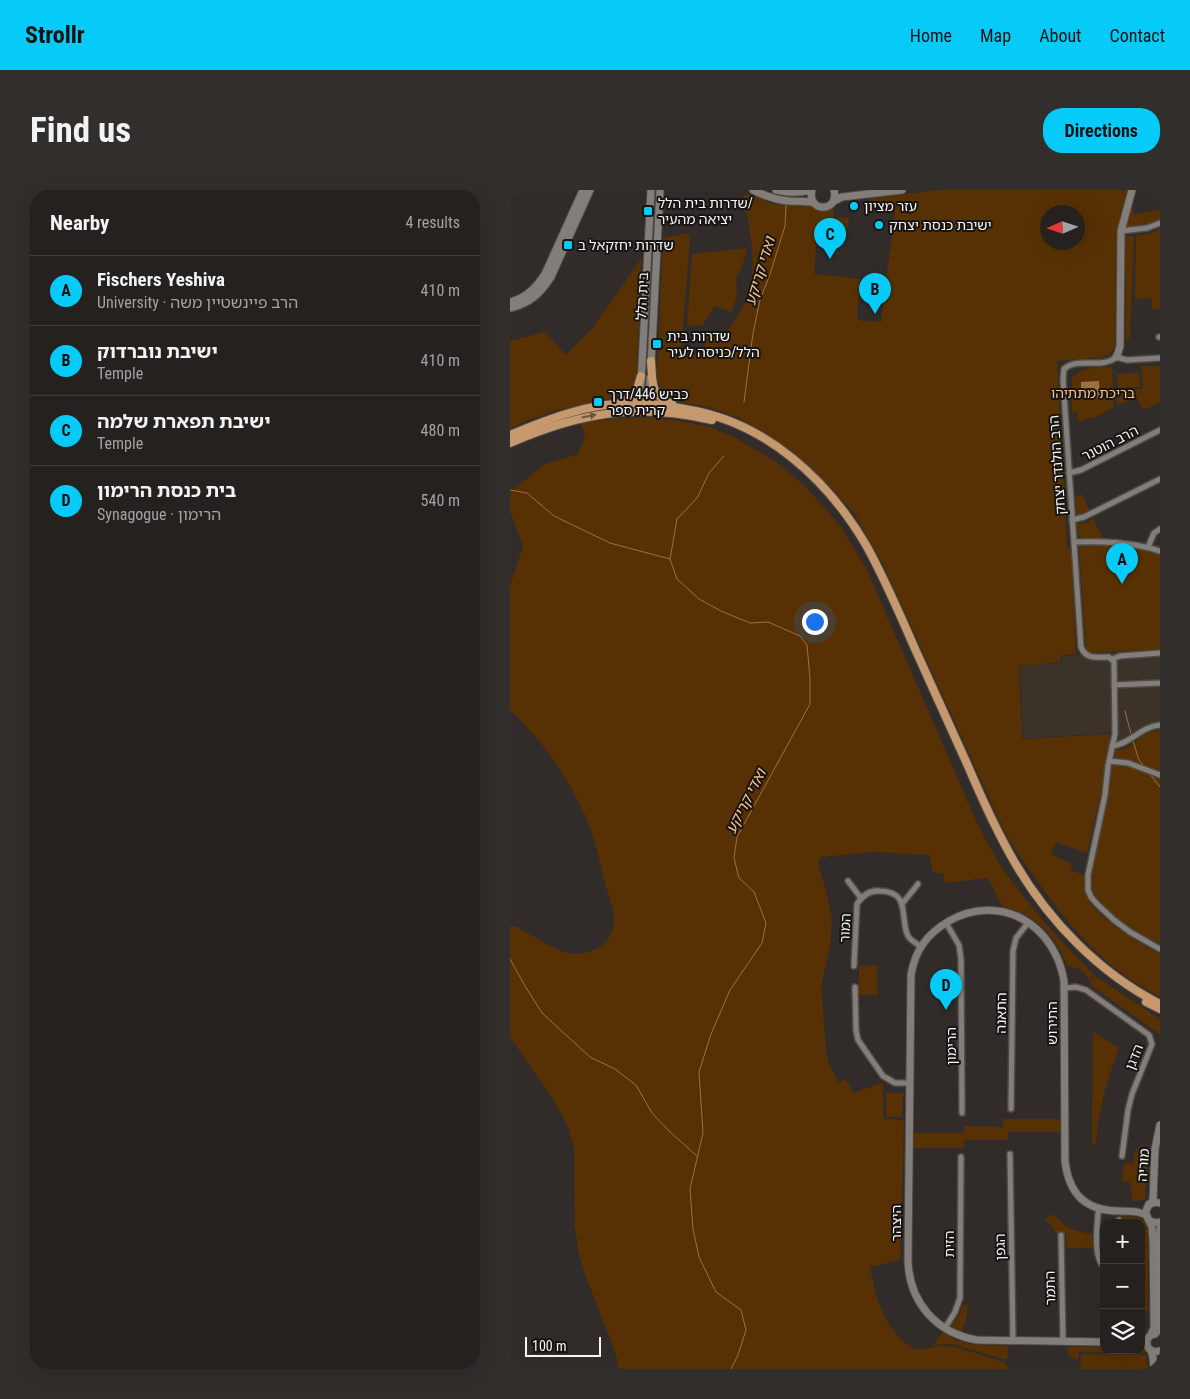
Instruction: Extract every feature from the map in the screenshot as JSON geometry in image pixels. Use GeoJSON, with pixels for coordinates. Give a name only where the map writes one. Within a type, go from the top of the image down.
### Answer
{"type":"FeatureCollection","features":[{"type":"Feature","properties":{"kind":"main road"},"geometry":{"type":"LineString","coordinates":[[651,361],[653,383],[657,394],[666,402],[680,408]]}},
{"type":"Feature","properties":{"kind":"main road"},"geometry":{"type":"LineString","coordinates":[[510,436],[564,415],[628,400],[635,396],[641,376]]}},
{"type":"Feature","properties":{"kind":"main road"},"geometry":{"type":"LineString","coordinates":[[618,403],[640,403],[680,408],[728,420],[769,441],[797,462],[833,498],[866,545],[889,590],[983,802],[1006,847],[1025,878],[1049,912],[1078,945],[1124,982],[1160,1004]]}},
{"type":"Feature","properties":{"kind":"main road"},"geometry":{"type":"LineString","coordinates":[[510,443],[549,427],[584,417],[608,413],[644,411],[695,416],[715,421],[738,430],[766,445],[794,466],[829,501],[862,548],[881,585],[979,804],[1021,881],[1046,915],[1075,948],[1121,986],[1160,1010]]}},
{"type":"Feature","properties":{"kind":"street"},"geometry":{"type":"LineString","coordinates":[[510,308],[525,304],[532,299],[551,277],[583,190]]}},
{"type":"Feature","properties":{"kind":"street"},"geometry":{"type":"LineString","coordinates":[[510,302],[528,294],[541,281],[590,190]]}},
{"type":"Feature","properties":{"kind":"street","name":"בית הלל"},"geometry":{"type":"LineString","coordinates":[[640,403],[652,190]]}},
{"type":"Feature","properties":{"kind":"street","name":"בית הלל"},"geometry":{"type":"LineString","coordinates":[[649,404],[660,190]]}},
{"type":"Feature","properties":{"kind":"street"},"geometry":{"type":"LineString","coordinates":[[754,190],[779,200],[806,200],[821,207],[831,204],[842,197],[902,190]]}},
{"type":"Feature","properties":{"kind":"street"},"geometry":{"type":"LineString","coordinates":[[776,190],[805,192],[812,190],[811,197],[814,203]]}},
{"type":"Feature","properties":{"kind":"street"},"geometry":{"type":"LineString","coordinates":[[834,190],[834,201]]}},
{"type":"Feature","properties":{"kind":"street"},"geometry":{"type":"LineString","coordinates":[[1132,190],[1121,231],[1120,346],[1116,357],[1127,360],[1160,358]]}},
{"type":"Feature","properties":{"kind":"street"},"geometry":{"type":"LineString","coordinates":[[1121,231],[1147,228],[1160,223]]}},
{"type":"Feature","properties":{"kind":"street","name":"הרב הולנדר יצחק"},"geometry":{"type":"LineString","coordinates":[[1112,660],[1109,657],[1085,655],[1081,647],[1063,379],[1064,369],[1069,365],[1104,362],[1116,357]]}},
{"type":"Feature","properties":{"kind":"street"},"geometry":{"type":"LineString","coordinates":[[640,403],[644,411],[649,404]]}},
{"type":"Feature","properties":{"kind":"street","name":"הרב הוטנר"},"geometry":{"type":"LineString","coordinates":[[1069,473],[1081,470],[1160,430]]}},
{"type":"Feature","properties":{"kind":"street"},"geometry":{"type":"LineString","coordinates":[[1072,520],[1084,517],[1160,479]]}},
{"type":"Feature","properties":{"kind":"street"},"geometry":{"type":"LineString","coordinates":[[1148,548],[1154,534],[1160,529]]}},
{"type":"Feature","properties":{"kind":"street"},"geometry":{"type":"LineString","coordinates":[[1074,542],[1136,544],[1160,551]]}},
{"type":"Feature","properties":{"kind":"street"},"geometry":{"type":"LineString","coordinates":[[1160,653],[1120,656],[1112,660],[1114,662],[1115,725],[1105,795],[1087,883],[1091,897],[1114,920],[1160,950]]}},
{"type":"Feature","properties":{"kind":"street"},"geometry":{"type":"LineString","coordinates":[[1114,685],[1160,683]]}},
{"type":"Feature","properties":{"kind":"street"},"geometry":{"type":"LineString","coordinates":[[1112,746],[1125,742],[1152,726],[1160,725]]}},
{"type":"Feature","properties":{"kind":"street"},"geometry":{"type":"LineString","coordinates":[[1109,762],[1128,763],[1160,775]]}},
{"type":"Feature","properties":{"kind":"street"},"geometry":{"type":"LineString","coordinates":[[848,881],[861,898]]}},
{"type":"Feature","properties":{"kind":"street"},"geometry":{"type":"LineString","coordinates":[[918,884],[902,904],[908,935],[911,940],[920,946]]}},
{"type":"Feature","properties":{"kind":"street","name":"המור"},"geometry":{"type":"LineString","coordinates":[[854,966],[856,912],[857,904],[861,898],[880,890],[894,894],[902,904]]}},
{"type":"Feature","properties":{"kind":"street","name":"התירוש"},"geometry":{"type":"LineString","coordinates":[[920,946],[934,932],[961,915],[989,910],[1016,916],[1028,922],[1044,935],[1056,952],[1062,972],[1064,988],[1064,1152],[1066,1175],[1073,1190],[1092,1206],[1111,1211],[1143,1213],[1155,1222],[1160,1222]]}},
{"type":"Feature","properties":{"kind":"street","name":"התאנה"},"geometry":{"type":"LineString","coordinates":[[1011,1109],[1013,950],[1016,938],[1028,922]]}},
{"type":"Feature","properties":{"kind":"street","name":"הרימון"},"geometry":{"type":"LineString","coordinates":[[946,923],[958,945],[961,958],[962,1113]]}},
{"type":"Feature","properties":{"kind":"street","name":"היצהר"},"geometry":{"type":"LineString","coordinates":[[920,946],[911,975],[908,1272],[911,1284],[926,1312],[945,1328],[957,1335],[977,1340],[1100,1342]]}},
{"type":"Feature","properties":{"kind":"street"},"geometry":{"type":"LineString","coordinates":[[855,987],[858,1040],[883,1076],[895,1083],[910,1083]]}},
{"type":"Feature","properties":{"kind":"street","name":"הדגן"},"geometry":{"type":"LineString","coordinates":[[1064,988],[1076,987],[1086,990],[1151,1038],[1152,1044],[1136,1083],[1128,1110],[1122,1156]]}},
{"type":"Feature","properties":{"kind":"street","name":"מוריה"},"geometry":{"type":"LineString","coordinates":[[1147,1217],[1146,1210],[1153,1201],[1155,1150],[1160,1125]]}},
{"type":"Feature","properties":{"kind":"street","name":"הגפן"},"geometry":{"type":"LineString","coordinates":[[1010,1154],[1013,1340]]}},
{"type":"Feature","properties":{"kind":"street","name":"הזית"},"geometry":{"type":"LineString","coordinates":[[945,1328],[956,1312],[960,1298],[961,1156]]}},
{"type":"Feature","properties":{"kind":"street","name":"התירוש"},"geometry":{"type":"LineString","coordinates":[[1132,1211],[1156,1202],[1160,1203]]}},
{"type":"Feature","properties":{"kind":"street"},"geometry":{"type":"LineString","coordinates":[[1100,1209],[1098,1213],[1097,1254],[1101,1264]]}},
{"type":"Feature","properties":{"kind":"street"},"geometry":{"type":"LineString","coordinates":[[1147,1217],[1152,1227],[1153,1241],[1154,1327],[1146,1343],[1153,1358],[1154,1369]]}},
{"type":"Feature","properties":{"kind":"street"},"geometry":{"type":"LineString","coordinates":[[1160,1229],[1160,1331]]}},
{"type":"Feature","properties":{"kind":"street","name":"התמר"},"geometry":{"type":"LineString","coordinates":[[1061,1235],[1063,1341]]}},
{"type":"Feature","properties":{"kind":"street"},"geometry":{"type":"LineString","coordinates":[[1145,1339],[1150,1335],[1160,1335]]}},
{"type":"Feature","properties":{"kind":"street"},"geometry":{"type":"LineString","coordinates":[[1145,1345],[1156,1352],[1160,1351]]}},
{"type":"Feature","properties":{"kind":"shaded area"},"geometry":{"type":"Polygon","coordinates":[[[1099,381],[1100,397],[1097,398],[1092,391],[1081,391],[1081,382],[1099,381]]]}},
{"type":"Feature","properties":{"kind":"shaded area"},"geometry":{"type":"Polygon","coordinates":[[[1160,650],[1160,729],[1148,731],[1124,748],[1109,749],[1112,733],[1023,738],[1020,666],[1062,663],[1062,656],[1160,650]]]}},
{"type":"Feature","properties":{"kind":"green space"},"geometry":{"type":"Polygon","coordinates":[[[940,190],[1128,190],[1117,233],[1115,344],[1113,349],[1110,354],[1102,357],[1057,361],[1067,547],[1071,549],[1076,654],[1061,655],[1061,662],[1019,666],[1022,739],[1111,734],[1100,797],[1087,853],[1056,842],[1051,854],[1071,864],[1070,869],[1084,876],[1088,899],[1102,916],[1121,931],[1160,954],[1160,997],[1124,975],[1089,945],[1045,892],[1006,835],[883,564],[854,513],[802,461],[770,437],[737,417],[668,397],[660,387],[657,375],[663,238],[688,233],[690,238],[681,352],[704,353],[707,335],[726,334],[747,299],[752,282],[753,257],[743,195],[754,195],[769,203],[783,205],[804,204],[817,210],[825,210],[834,205],[833,218],[849,217],[846,238],[817,237],[814,274],[860,279],[857,320],[881,322],[895,211],[870,211],[870,198],[940,190]]]}},
{"type":"Feature","properties":{"kind":"green space"},"geometry":{"type":"Polygon","coordinates":[[[1132,205],[1134,215],[1160,209],[1160,219],[1146,224],[1124,227],[1132,205]]]}},
{"type":"Feature","properties":{"kind":"green space"},"geometry":{"type":"Polygon","coordinates":[[[1160,229],[1160,309],[1152,309],[1152,298],[1135,299],[1136,235],[1149,234],[1160,229]]]}},
{"type":"Feature","properties":{"kind":"green space"},"geometry":{"type":"Polygon","coordinates":[[[1125,236],[1134,236],[1130,338],[1126,340],[1125,236]]]}},
{"type":"Feature","properties":{"kind":"green space"},"geometry":{"type":"Polygon","coordinates":[[[747,248],[741,270],[736,277],[737,293],[732,312],[715,306],[702,326],[687,325],[692,254],[747,248]]]}},
{"type":"Feature","properties":{"kind":"green space"},"geometry":{"type":"Polygon","coordinates":[[[641,259],[637,372],[633,385],[626,394],[557,410],[510,429],[510,341],[545,332],[566,355],[591,330],[641,259]]]}},
{"type":"Feature","properties":{"kind":"green space"},"geometry":{"type":"Polygon","coordinates":[[[1141,366],[1160,366],[1160,402],[1144,410],[1136,397],[1117,406],[1117,391],[1143,389],[1141,366]]]}},
{"type":"Feature","properties":{"kind":"green space","name":"בריכת מתתיהו"},"geometry":{"type":"Polygon","coordinates":[[[1112,367],[1114,407],[1092,419],[1091,417],[1081,422],[1080,420],[1078,421],[1076,417],[1079,416],[1077,412],[1072,413],[1072,379],[1084,370],[1112,367]]]}},
{"type":"Feature","properties":{"kind":"green space"},"geometry":{"type":"Polygon","coordinates":[[[1139,373],[1140,387],[1118,388],[1117,374],[1139,373]]]}},
{"type":"Feature","properties":{"kind":"green space"},"geometry":{"type":"Polygon","coordinates":[[[642,417],[675,420],[710,427],[734,437],[775,461],[806,487],[841,527],[867,570],[974,816],[990,848],[1027,901],[1093,974],[1090,981],[1080,969],[1067,965],[1056,943],[1042,927],[1025,915],[1002,906],[988,878],[944,883],[944,874],[933,872],[929,855],[872,852],[821,857],[818,863],[832,921],[830,945],[821,987],[826,1050],[829,1064],[839,1083],[846,1079],[853,1093],[883,1083],[883,1119],[904,1120],[900,1260],[870,1267],[879,1303],[889,1324],[915,1350],[941,1346],[955,1347],[1004,1362],[1009,1369],[619,1369],[614,1349],[579,1255],[575,1228],[574,1149],[568,1126],[555,1102],[510,1037],[510,926],[517,927],[562,951],[582,954],[601,946],[606,941],[613,928],[614,918],[593,836],[576,796],[544,748],[510,710],[510,589],[523,546],[510,512],[510,492],[545,464],[578,454],[585,438],[581,422],[642,417]]]}},
{"type":"Feature","properties":{"kind":"green space"},"geometry":{"type":"Polygon","coordinates":[[[1082,494],[1090,511],[1077,515],[1076,496],[1082,494]]]}},
{"type":"Feature","properties":{"kind":"green space"},"geometry":{"type":"Polygon","coordinates":[[[1093,519],[1103,538],[1082,538],[1078,534],[1077,524],[1086,523],[1093,519]]]}},
{"type":"Feature","properties":{"kind":"green space"},"geometry":{"type":"Polygon","coordinates":[[[1079,546],[1126,547],[1160,555],[1160,649],[1089,653],[1086,649],[1079,546]]]}},
{"type":"Feature","properties":{"kind":"green space"},"geometry":{"type":"Polygon","coordinates":[[[1160,730],[1160,772],[1131,760],[1114,759],[1116,750],[1124,750],[1149,732],[1160,730]]]}},
{"type":"Feature","properties":{"kind":"green space"},"geometry":{"type":"Polygon","coordinates":[[[1112,765],[1134,768],[1160,778],[1160,944],[1116,917],[1098,899],[1092,888],[1090,877],[1108,797],[1112,765]]]}},
{"type":"Feature","properties":{"kind":"green space"},"geometry":{"type":"Polygon","coordinates":[[[877,965],[877,991],[879,995],[859,995],[859,966],[877,965]]]}},
{"type":"Feature","properties":{"kind":"green space"},"geometry":{"type":"Polygon","coordinates":[[[1094,975],[1160,1019],[1160,1034],[1090,985],[1094,975]]]}},
{"type":"Feature","properties":{"kind":"green space"},"geometry":{"type":"Polygon","coordinates":[[[1093,1032],[1119,1048],[1104,1095],[1096,1144],[1092,1144],[1093,1032]]]}},
{"type":"Feature","properties":{"kind":"green space"},"geometry":{"type":"Polygon","coordinates":[[[886,1093],[903,1093],[902,1117],[886,1117],[886,1093]]]}},
{"type":"Feature","properties":{"kind":"green space"},"geometry":{"type":"Polygon","coordinates":[[[1003,1119],[1060,1119],[1060,1132],[1008,1132],[1008,1140],[964,1140],[964,1148],[913,1148],[913,1133],[964,1133],[964,1126],[1003,1127],[1003,1119]]]}},
{"type":"Feature","properties":{"kind":"green space"},"geometry":{"type":"Polygon","coordinates":[[[1135,1149],[1148,1149],[1145,1200],[1132,1201],[1131,1183],[1122,1181],[1124,1163],[1133,1164],[1135,1149]]]}},
{"type":"Feature","properties":{"kind":"green space"},"geometry":{"type":"Polygon","coordinates":[[[1053,1214],[1070,1228],[1092,1234],[1092,1248],[1067,1248],[1066,1233],[1054,1233],[1054,1228],[1045,1219],[1053,1214]]]}},
{"type":"Feature","properties":{"kind":"green space"},"geometry":{"type":"Polygon","coordinates":[[[1123,1216],[1141,1219],[1123,1219],[1123,1216]]]}},
{"type":"Feature","properties":{"kind":"green space"},"geometry":{"type":"Polygon","coordinates":[[[1145,1228],[1148,1228],[1148,1311],[1145,1311],[1145,1228]]]}},
{"type":"Feature","properties":{"kind":"green space"},"geometry":{"type":"Polygon","coordinates":[[[963,1305],[968,1305],[962,1332],[951,1327],[963,1305]]]}},
{"type":"Feature","properties":{"kind":"green space"},"geometry":{"type":"Polygon","coordinates":[[[943,1332],[965,1343],[1008,1346],[1007,1360],[952,1344],[933,1345],[943,1332]]]}},
{"type":"Feature","properties":{"kind":"green space"},"geometry":{"type":"Polygon","coordinates":[[[1068,1347],[1100,1347],[1100,1352],[1079,1352],[1078,1360],[1068,1356],[1068,1347]]]}},
{"type":"Feature","properties":{"kind":"green space"},"geometry":{"type":"Polygon","coordinates":[[[1082,1354],[1146,1355],[1148,1369],[1080,1369],[1082,1354]]]}},
{"type":"Feature","properties":{"kind":"waterway","name":"ואדי קריקע"},"geometry":{"type":"LineString","coordinates":[[744,402],[753,333],[760,300],[785,226],[786,205]]}},
{"type":"Feature","properties":{"kind":"waterway","name":"ואדי קריקע"},"geometry":{"type":"LineString","coordinates":[[724,456],[709,473],[697,498],[677,519],[670,559],[677,579],[699,599],[721,611],[750,623],[768,622],[800,636],[807,645],[810,679],[810,704],[737,837],[734,858],[739,878],[754,892],[766,923],[762,943],[730,990],[711,1034],[699,1072],[703,1133],[690,1189],[693,1229],[699,1257],[716,1292],[741,1310],[746,1330],[738,1355],[731,1369]]}},
{"type":"Feature","properties":{"kind":"waterway"},"geometry":{"type":"LineString","coordinates":[[510,490],[527,493],[554,516],[610,543],[670,559]]}},
{"type":"Feature","properties":{"kind":"waterway"},"geometry":{"type":"LineString","coordinates":[[1125,711],[1131,734]]}},
{"type":"Feature","properties":{"kind":"waterway"},"geometry":{"type":"LineString","coordinates":[[1133,741],[1139,760],[1144,766]]}},
{"type":"Feature","properties":{"kind":"waterway"},"geometry":{"type":"LineString","coordinates":[[1149,773],[1160,787]]}},
{"type":"Feature","properties":{"kind":"waterway"},"geometry":{"type":"LineString","coordinates":[[510,959],[542,1013],[590,1057],[615,1069],[636,1085],[652,1113],[697,1156]]}},
{"type":"Feature","properties":{"kind":"place","name":"עזר מציון"},"geometry":{"type":"Point","coordinates":[854,206]}},
{"type":"Feature","properties":{"kind":"place","name":"שדרות בית הלל/ יציאה מהעיר"},"geometry":{"type":"Point","coordinates":[648,211]}},
{"type":"Feature","properties":{"kind":"place","name":"ישיבת כנסת יצחק"},"geometry":{"type":"Point","coordinates":[879,225]}},
{"type":"Feature","properties":{"kind":"place","name":"שדרות יחזקאל ב"},"geometry":{"type":"Point","coordinates":[568,245]}},
{"type":"Feature","properties":{"kind":"place","name":"ישיבת תפארת שלמה"},"geometry":{"type":"Point","coordinates":[830,259]}},
{"type":"Feature","properties":{"kind":"place","name":"ישיבת נוברדוק"},"geometry":{"type":"Point","coordinates":[875,314]}},
{"type":"Feature","properties":{"kind":"place","name":"שדרות בית הלל/כניסה לעיר"},"geometry":{"type":"Point","coordinates":[657,344]}},
{"type":"Feature","properties":{"kind":"place","name":"כביש 446/דרך קרית ספר"},"geometry":{"type":"Point","coordinates":[598,402]}},
{"type":"Feature","properties":{"kind":"place","name":"Fischers Yeshiva"},"geometry":{"type":"Point","coordinates":[1122,584]}},
{"type":"Feature","properties":{"kind":"place","name":"בית כנסת הרימון"},"geometry":{"type":"Point","coordinates":[946,1010]}}]}
